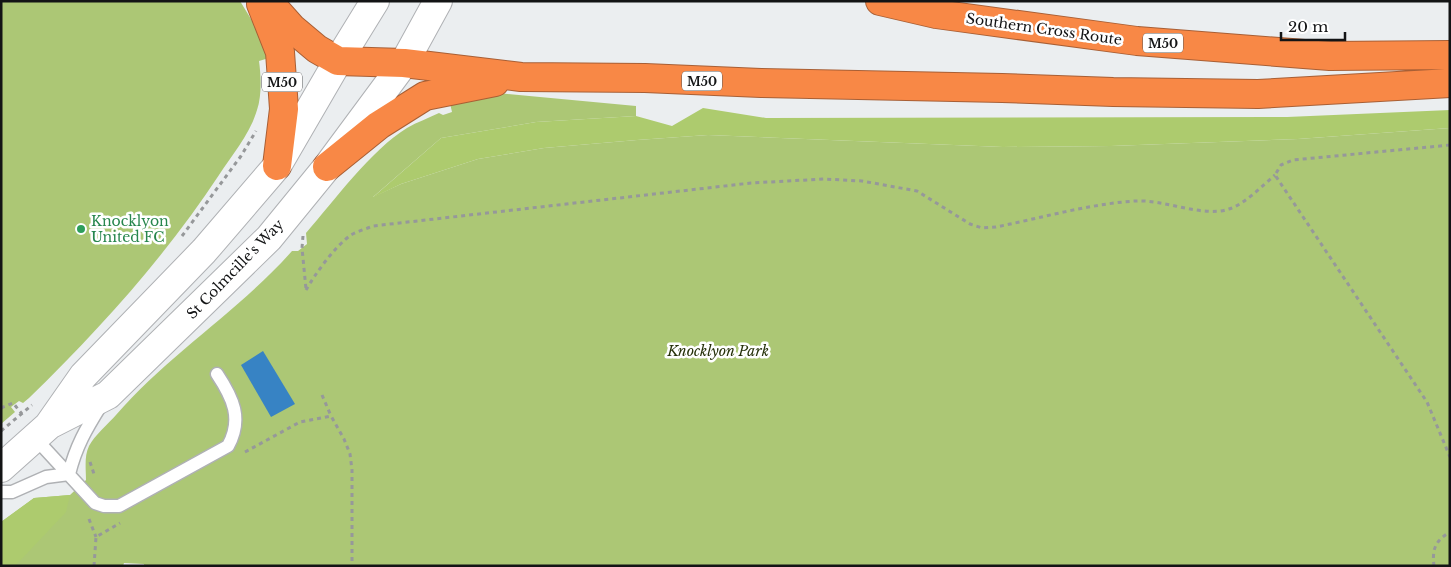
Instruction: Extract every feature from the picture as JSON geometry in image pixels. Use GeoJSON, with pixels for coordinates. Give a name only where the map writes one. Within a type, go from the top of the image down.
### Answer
{"type":"FeatureCollection","features":[{"type":"Feature","properties":{"kind":"highway","name":"M50"},"geometry":{"type":"LineString","coordinates":[[260,1],[280,52],[284,109],[277,166]]}},
{"type":"Feature","properties":{"kind":"highway","name":"M50"},"geometry":{"type":"LineString","coordinates":[[268,1],[292,28],[317,49],[338,61],[404,63],[521,77],[645,78],[761,83],[1258,94],[1450,83]]}},
{"type":"Feature","properties":{"kind":"highway","name":"Southern Cross Route"},"geometry":{"type":"LineString","coordinates":[[880,1],[936,14],[1137,41],[1330,56],[1450,55]]}},
{"type":"Feature","properties":{"kind":"highway","name":"M50"},"geometry":{"type":"LineString","coordinates":[[327,167],[380,125],[425,96],[521,77]]}},
{"type":"Feature","properties":{"kind":"main road","name":"St Colmcille's Way"},"geometry":{"type":"LineString","coordinates":[[1,468],[38,423],[204,251],[277,166],[375,1]]}},
{"type":"Feature","properties":{"kind":"main road","name":"St Colmcille's Way"},"geometry":{"type":"LineString","coordinates":[[38,423],[108,395],[269,238],[327,167],[404,63],[438,1]]}},
{"type":"Feature","properties":{"kind":"lane"},"geometry":{"type":"LineString","coordinates":[[38,423],[69,474],[96,503],[104,506],[119,506],[228,446],[234,435],[236,414],[229,391],[218,374]]}},
{"type":"Feature","properties":{"kind":"lane"},"geometry":{"type":"LineString","coordinates":[[69,474],[74,455],[84,431],[108,395]]}},
{"type":"Feature","properties":{"kind":"lane"},"geometry":{"type":"LineString","coordinates":[[1,492],[12,492],[46,478],[69,474]]}},
{"type":"Feature","properties":{"kind":"path"},"geometry":{"type":"LineString","coordinates":[[181,238],[241,156],[257,129]]}},
{"type":"Feature","properties":{"kind":"path"},"geometry":{"type":"LineString","coordinates":[[304,234],[302,248],[306,290],[316,273],[344,241],[360,231],[373,226],[751,183],[824,180],[862,181],[916,191],[970,224],[982,228],[1136,201],[1164,203],[1190,209],[1220,211],[1229,210],[1239,205],[1275,175],[1281,165],[1293,160],[1450,145]]}},
{"type":"Feature","properties":{"kind":"path"},"geometry":{"type":"LineString","coordinates":[[1275,175],[1427,402],[1450,458]]}},
{"type":"Feature","properties":{"kind":"path"},"geometry":{"type":"LineString","coordinates":[[322,395],[331,416]]}},
{"type":"Feature","properties":{"kind":"path"},"geometry":{"type":"LineString","coordinates":[[1,408],[13,403],[22,414],[38,423]]}},
{"type":"Feature","properties":{"kind":"path"},"geometry":{"type":"LineString","coordinates":[[1,431],[22,414]]}},
{"type":"Feature","properties":{"kind":"path"},"geometry":{"type":"LineString","coordinates":[[344,439],[350,454],[352,470],[352,566]]}},
{"type":"Feature","properties":{"kind":"path"},"geometry":{"type":"LineString","coordinates":[[86,459],[91,462],[95,479]]}},
{"type":"Feature","properties":{"kind":"path"},"geometry":{"type":"LineString","coordinates":[[89,512],[88,516],[96,537]]}},
{"type":"Feature","properties":{"kind":"path"},"geometry":{"type":"LineString","coordinates":[[1434,566],[1432,552],[1440,538],[1450,532]]}},
{"type":"Feature","properties":{"kind":"green space","name":"Knocklyon United FC"},"geometry":{"type":"Polygon","coordinates":[[[1,1],[240,1],[257,29],[269,58],[259,61],[261,79],[260,98],[254,119],[240,144],[198,205],[154,264],[106,319],[29,398],[23,403],[19,401],[11,407],[15,412],[1,424],[1,1]]]}},
{"type":"Feature","properties":{"kind":"green space","name":"Knocklyon Park"},"geometry":{"type":"Polygon","coordinates":[[[498,93],[636,106],[636,116],[536,122],[441,138],[373,197],[401,184],[478,159],[544,148],[708,135],[1003,147],[1111,146],[1298,139],[1450,128],[1450,566],[144,566],[144,564],[124,563],[123,566],[1,566],[1,522],[34,498],[70,495],[86,480],[87,450],[98,434],[158,372],[250,293],[292,251],[298,251],[307,244],[306,233],[380,149],[411,126],[439,113],[443,115],[452,112],[449,99],[498,93]]]}},
{"type":"Feature","properties":{"kind":"green space"},"geometry":{"type":"Polygon","coordinates":[[[703,108],[766,118],[1287,117],[1450,110],[1450,128],[1298,139],[1111,146],[1003,147],[708,135],[544,148],[478,159],[401,184],[372,198],[441,138],[536,122],[636,116],[672,126],[703,108]]]}},
{"type":"Feature","properties":{"kind":"green space"},"geometry":{"type":"Polygon","coordinates":[[[70,495],[66,512],[15,566],[1,566],[1,522],[34,498],[70,495]]]}},
{"type":"Feature","properties":{"kind":"building"},"geometry":{"type":"Polygon","coordinates":[[[263,351],[295,404],[271,417],[241,365],[263,351]]]}},
{"type":"Feature","properties":{"kind":"place","name":"Knocklyon United FC"},"geometry":{"type":"Point","coordinates":[81,229]}}]}
